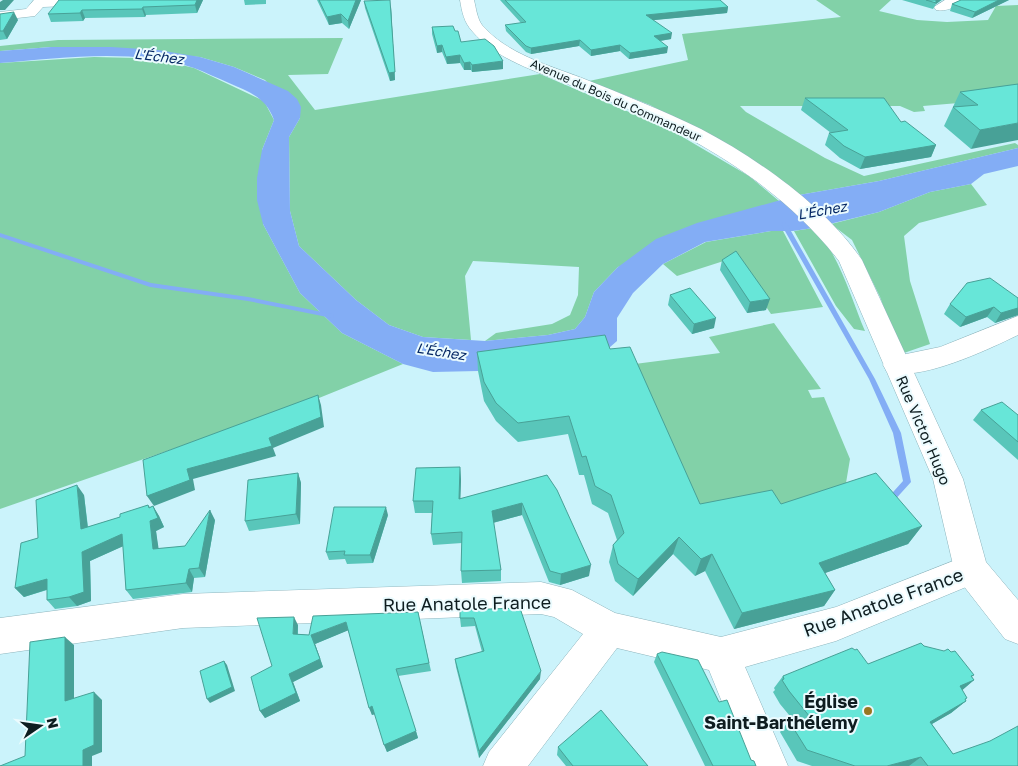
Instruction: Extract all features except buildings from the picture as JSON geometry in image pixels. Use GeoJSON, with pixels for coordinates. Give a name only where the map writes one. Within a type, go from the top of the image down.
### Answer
{"type":"FeatureCollection","features":[{"type":"Feature","properties":{"kind":"street"},"geometry":{"type":"LineString","coordinates":[[0,16],[30,13],[40,1],[112,0]]}},
{"type":"Feature","properties":{"kind":"street","name":"Avenue du Bois du Commandeur"},"geometry":{"type":"LineString","coordinates":[[467,0],[472,20],[477,28],[504,50],[693,133],[743,163],[779,190],[828,232]]}},
{"type":"Feature","properties":{"kind":"street"},"geometry":{"type":"LineString","coordinates":[[941,7],[957,0]]}},
{"type":"Feature","properties":{"kind":"street","name":"Rue Victor Hugo"},"geometry":{"type":"LineString","coordinates":[[828,232],[850,260],[948,479],[971,569],[1018,627]]}},
{"type":"Feature","properties":{"kind":"street"},"geometry":{"type":"LineString","coordinates":[[896,364],[939,358],[967,349],[1018,325]]}},
{"type":"Feature","properties":{"kind":"street","name":"Rue Anatole France"},"geometry":{"type":"LineString","coordinates":[[0,636],[183,611],[541,598],[560,602],[608,629],[721,655],[836,624],[971,569]]}},
{"type":"Feature","properties":{"kind":"street"},"geometry":{"type":"LineString","coordinates":[[503,766],[608,629]]}},
{"type":"Feature","properties":{"kind":"street"},"geometry":{"type":"LineString","coordinates":[[721,655],[768,766]]}},
{"type":"Feature","properties":{"kind":"green space"},"geometry":{"type":"Polygon","coordinates":[[[816,0],[891,0],[879,11],[917,20],[947,22],[988,20],[996,6],[1018,5],[1018,98],[923,106],[925,111],[914,112],[900,106],[740,106],[746,112],[825,158],[864,176],[1015,143],[1018,145],[1018,148],[879,181],[799,195],[737,152],[650,105],[589,81],[688,60],[682,34],[841,17],[816,0]]]}},
{"type":"Feature","properties":{"kind":"green space"},"geometry":{"type":"Polygon","coordinates":[[[343,38],[328,74],[288,75],[315,110],[540,74],[669,129],[749,176],[779,201],[618,267],[594,292],[585,317],[575,329],[548,335],[485,341],[496,333],[552,324],[570,315],[578,295],[579,267],[473,261],[465,276],[471,340],[423,337],[389,325],[356,300],[299,246],[290,211],[289,137],[300,118],[265,80],[234,67],[200,57],[51,47],[0,51],[0,46],[58,40],[343,38]]]}},
{"type":"Feature","properties":{"kind":"green space"},"geometry":{"type":"Polygon","coordinates":[[[94,57],[165,61],[194,68],[264,101],[274,120],[262,150],[263,224],[300,293],[342,333],[403,364],[319,398],[0,509],[0,63],[94,57]]]}},
{"type":"Feature","properties":{"kind":"green space"},"geometry":{"type":"Polygon","coordinates":[[[971,184],[987,205],[919,223],[904,236],[910,281],[930,344],[901,354],[880,297],[852,240],[831,224],[879,212],[930,192],[971,184]]]}},
{"type":"Feature","properties":{"kind":"green space"},"geometry":{"type":"Polygon","coordinates":[[[813,228],[830,249],[837,262],[865,331],[854,329],[836,306],[794,231],[813,228]]]}},
{"type":"Feature","properties":{"kind":"green space"},"geometry":{"type":"Polygon","coordinates":[[[771,231],[783,231],[823,307],[771,314],[733,258],[677,276],[663,264],[706,242],[771,231]]]}},
{"type":"Feature","properties":{"kind":"green space"},"geometry":{"type":"Polygon","coordinates":[[[774,323],[821,389],[808,390],[812,398],[824,397],[850,459],[846,483],[790,503],[694,522],[627,365],[720,353],[709,337],[774,323]]]}},
{"type":"Feature","properties":{"kind":"water","name":"L'Échez"},"geometry":{"type":"Polygon","coordinates":[[[51,47],[111,47],[158,50],[200,57],[234,67],[288,91],[297,99],[301,107],[300,118],[289,137],[290,211],[299,246],[356,300],[389,325],[423,337],[485,341],[548,335],[575,329],[585,317],[594,292],[618,267],[656,239],[697,223],[799,195],[879,181],[1018,148],[1018,166],[984,174],[971,184],[930,192],[879,212],[813,228],[793,231],[771,231],[705,242],[663,264],[633,293],[617,318],[617,341],[602,354],[478,371],[433,372],[403,364],[342,333],[300,293],[263,224],[257,200],[257,178],[262,150],[274,120],[271,112],[262,101],[243,89],[194,68],[146,58],[97,56],[0,63],[0,51],[51,47]]]}},
{"type":"Feature","properties":{"kind":"waterway"},"geometry":{"type":"LineString","coordinates":[[784,224],[872,379],[897,433],[907,482],[889,501]]}},
{"type":"Feature","properties":{"kind":"waterway"},"geometry":{"type":"LineString","coordinates":[[0,235],[150,285],[248,299],[332,316]]}},
{"type":"Feature","properties":{"kind":"place","name":"Église Saint-Barthélemy"},"geometry":{"type":"Point","coordinates":[868,711]}}]}
